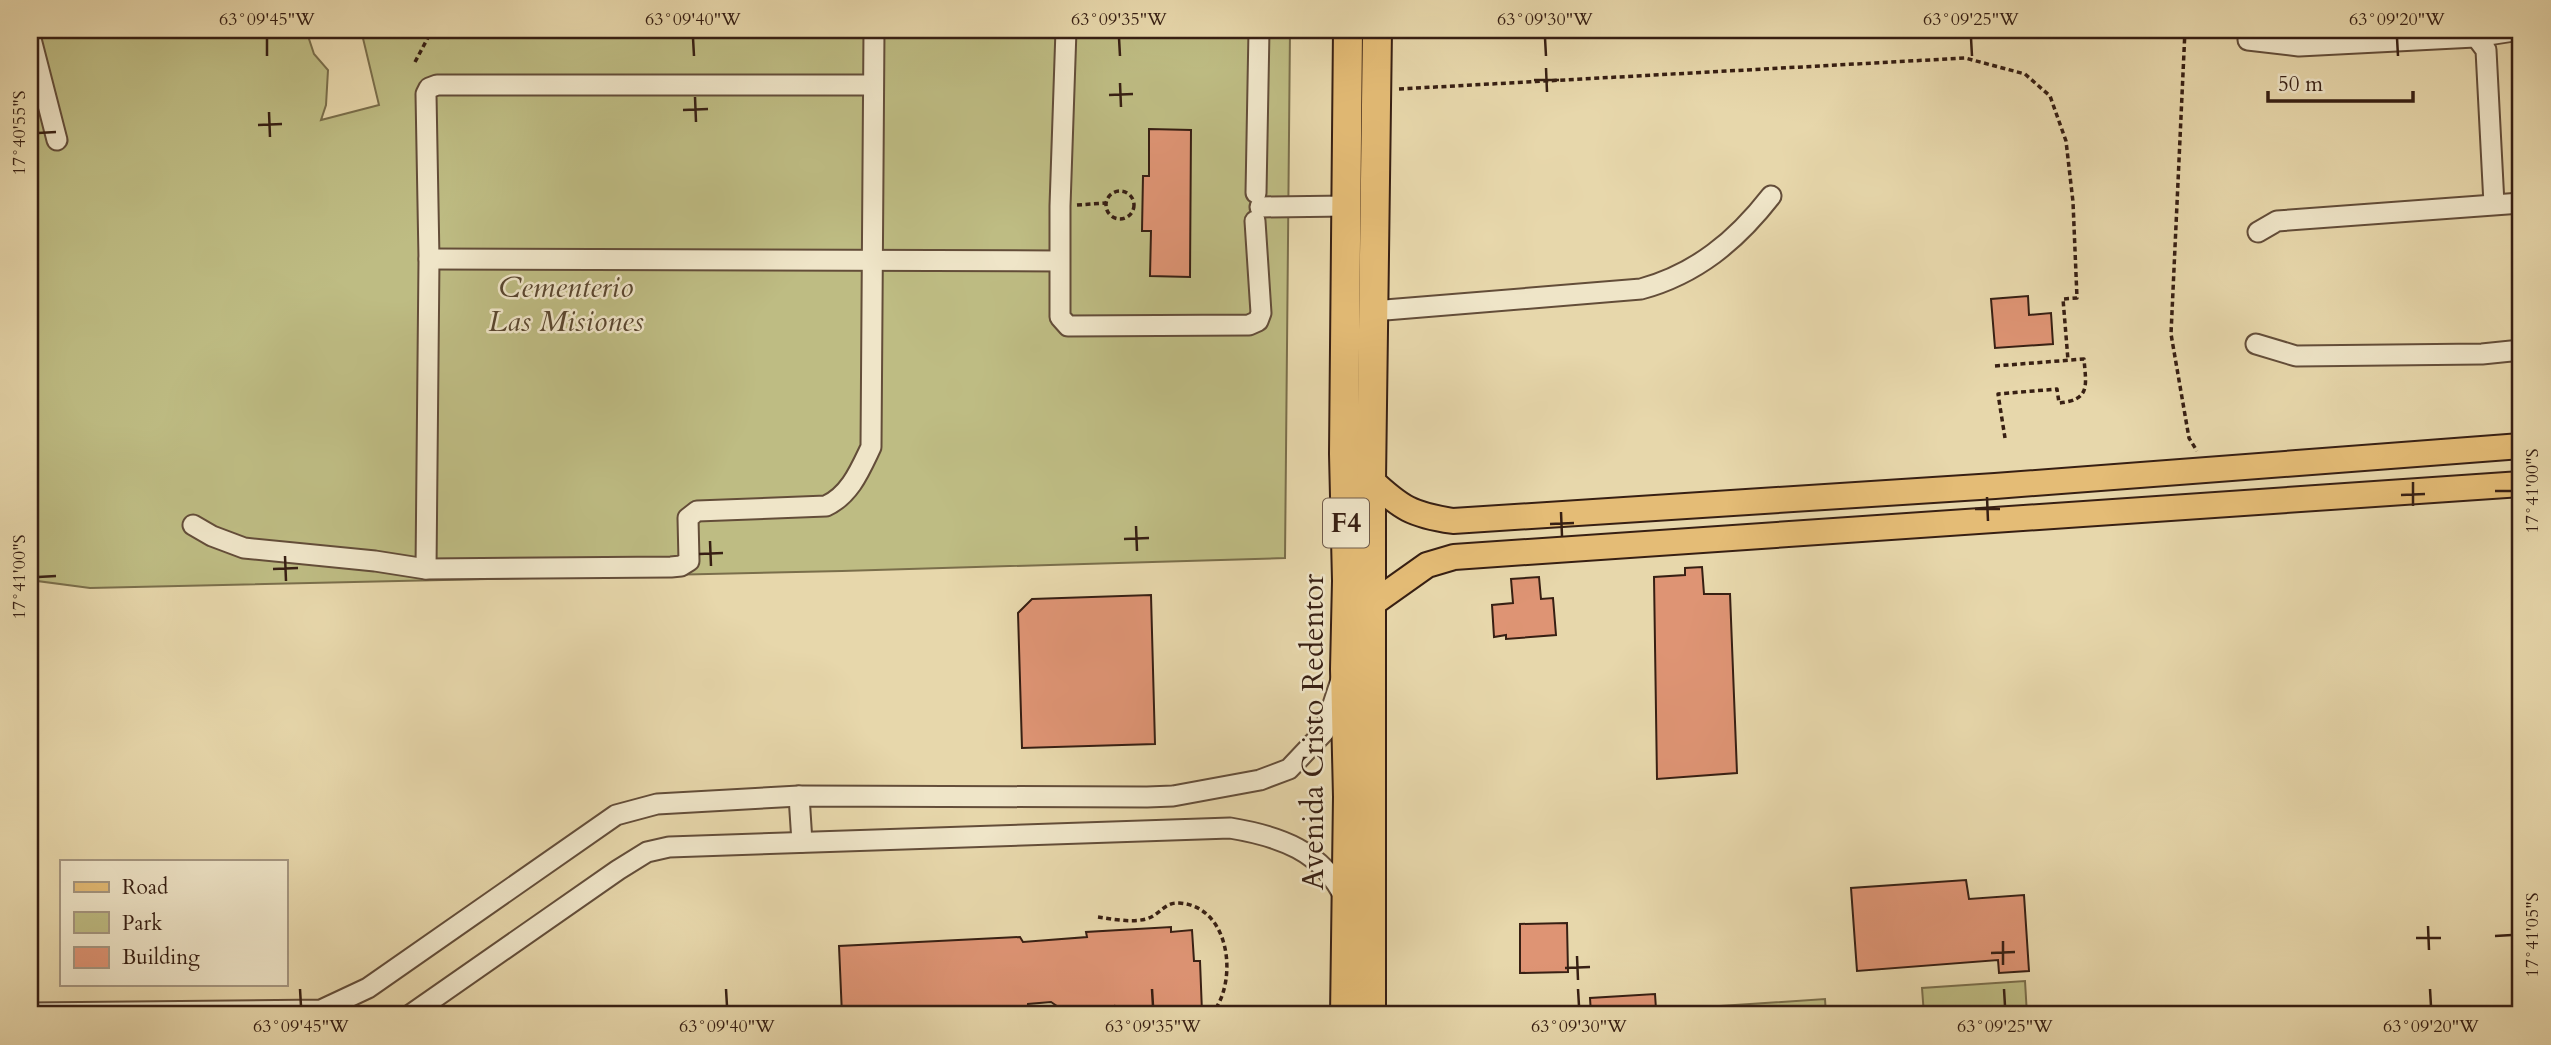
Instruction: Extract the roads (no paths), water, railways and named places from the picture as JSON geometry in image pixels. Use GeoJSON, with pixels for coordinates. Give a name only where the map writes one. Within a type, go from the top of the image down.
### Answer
{"type":"FeatureCollection","features":[{"type":"Feature","properties":{"kind":"highway","name":"Avenida Cristo Redentor"},"geometry":{"type":"LineString","coordinates":[[1345,1015],[1348,797],[1344,454],[1348,30]]}},
{"type":"Feature","properties":{"kind":"highway","name":"Avenida Cristo Redentor"},"geometry":{"type":"LineString","coordinates":[[1371,1015],[1371,480],[1377,30]]}},
{"type":"Feature","properties":{"kind":"main road"},"geometry":{"type":"LineString","coordinates":[[1371,480],[1393,501],[1421,516],[1453,521],[1995,486],[2521,446]]}},
{"type":"Feature","properties":{"kind":"main road"},"geometry":{"type":"LineString","coordinates":[[2195,505],[2199,470]]}},
{"type":"Feature","properties":{"kind":"main road"},"geometry":{"type":"LineString","coordinates":[[1372,604],[1427,565],[1454,557],[2521,484]]}},
{"type":"Feature","properties":{"kind":"main road"},"geometry":{"type":"LineString","coordinates":[[1453,521],[1454,557]]}},
{"type":"Feature","properties":{"kind":"street"},"geometry":{"type":"LineString","coordinates":[[193,525],[212,536],[244,548],[375,561],[426,569],[681,566],[689,561],[688,518],[697,511],[825,506],[837,501],[855,481],[871,447],[874,30]]}},
{"type":"Feature","properties":{"kind":"street"},"geometry":{"type":"LineString","coordinates":[[1066,30],[1059,261],[1060,317],[1068,326],[1249,325],[1258,321],[1261,313],[1257,207],[1259,30]]}},
{"type":"Feature","properties":{"kind":"street"},"geometry":{"type":"LineString","coordinates":[[2248,40],[2299,46],[2520,30]]}},
{"type":"Feature","properties":{"kind":"street"},"geometry":{"type":"LineString","coordinates":[[2473,33],[2486,50],[2494,204]]}},
{"type":"Feature","properties":{"kind":"street"},"geometry":{"type":"LineString","coordinates":[[30,34],[57,140]]}},
{"type":"Feature","properties":{"kind":"street"},"geometry":{"type":"LineString","coordinates":[[426,569],[429,259],[426,94],[429,88],[437,85],[873,85]]}},
{"type":"Feature","properties":{"kind":"street"},"geometry":{"type":"LineString","coordinates":[[1373,311],[1641,289],[1664,283],[1711,257],[1746,228],[1771,197]]}},
{"type":"Feature","properties":{"kind":"street"},"geometry":{"type":"LineString","coordinates":[[2258,232],[2277,221],[2521,203]]}},
{"type":"Feature","properties":{"kind":"street"},"geometry":{"type":"LineString","coordinates":[[1257,207],[1347,206]]}},
{"type":"Feature","properties":{"kind":"street"},"geometry":{"type":"LineString","coordinates":[[429,259],[1059,261]]}},
{"type":"Feature","properties":{"kind":"street"},"geometry":{"type":"LineString","coordinates":[[2256,344],[2296,356],[2482,354],[2521,350]]}},
{"type":"Feature","properties":{"kind":"street"},"geometry":{"type":"LineString","coordinates":[[30,1013],[214,1014],[321,1010],[368,988],[616,815],[657,804],[799,796],[1173,796],[1260,780],[1289,769],[1324,732],[1345,669]]}},
{"type":"Feature","properties":{"kind":"street"},"geometry":{"type":"LineString","coordinates":[[799,796],[802,842]]}},
{"type":"Feature","properties":{"kind":"street"},"geometry":{"type":"LineString","coordinates":[[1173,796],[1156,806],[1154,811],[1157,817],[1177,830]]}},
{"type":"Feature","properties":{"kind":"street"},"geometry":{"type":"LineString","coordinates":[[1113,798],[1125,807],[1127,814],[1125,822],[1117,831]]}},
{"type":"Feature","properties":{"kind":"street"},"geometry":{"type":"LineString","coordinates":[[410,1015],[618,870],[647,852],[669,847],[1230,828],[1275,837],[1297,847],[1317,860],[1346,900]]}},
{"type":"Feature","properties":{"kind":"park label","name":"Cementerio Las Misiones"},"geometry":{"type":"Point","coordinates":[566,304]}}]}
